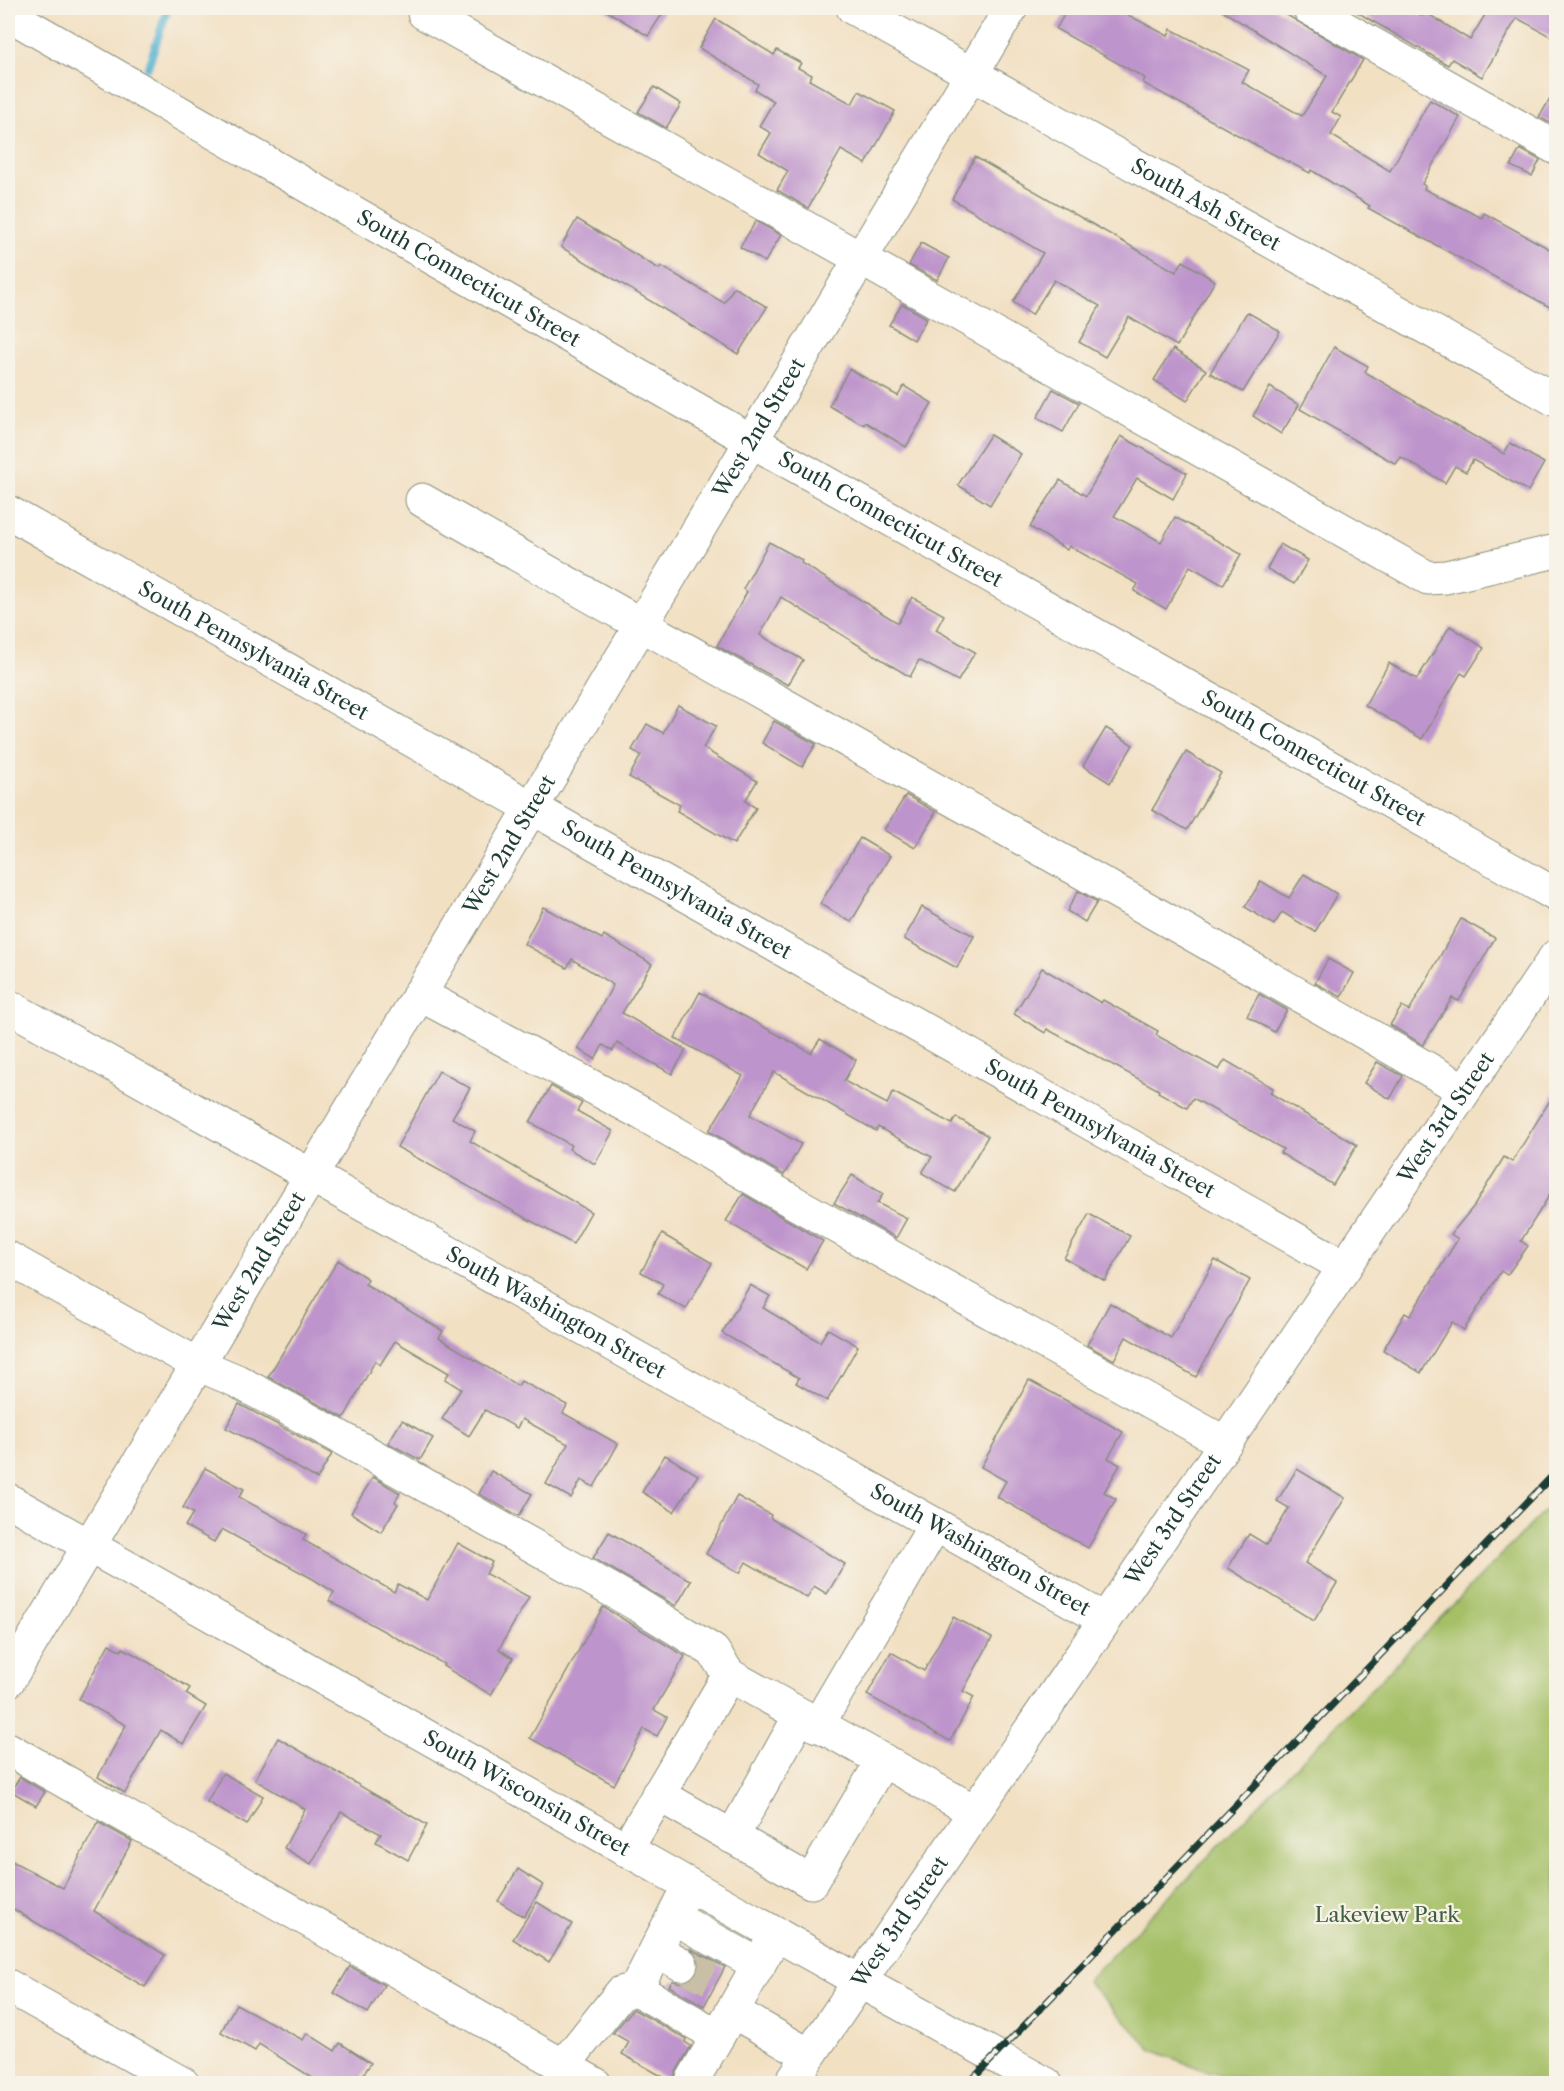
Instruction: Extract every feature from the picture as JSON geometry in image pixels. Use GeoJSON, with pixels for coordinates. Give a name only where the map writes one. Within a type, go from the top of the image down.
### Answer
{"type":"FeatureCollection","features":[{"type":"Feature","properties":{"kind":"street"},"geometry":{"type":"LineString","coordinates":[[8,13],[10,8]]}},
{"type":"Feature","properties":{"kind":"street","name":"South Ash Street"},"geometry":{"type":"LineString","coordinates":[[853,8],[1557,400]]}},
{"type":"Feature","properties":{"kind":"street","name":"West 2nd Street"},"geometry":{"type":"LineString","coordinates":[[8,1681],[87,1545],[311,1177],[1011,8]]}},
{"type":"Feature","properties":{"kind":"street"},"geometry":{"type":"LineString","coordinates":[[1309,8],[1557,148]]}},
{"type":"Feature","properties":{"kind":"street","name":"South Connecticut Street"},"geometry":{"type":"LineString","coordinates":[[8,13],[750,441],[1557,895]]}},
{"type":"Feature","properties":{"kind":"street"},"geometry":{"type":"LineString","coordinates":[[424,13],[1428,578],[1446,577],[1557,551]]}},
{"type":"Feature","properties":{"kind":"street"},"geometry":{"type":"LineString","coordinates":[[422,500],[640,625],[1170,920],[1464,1090]]}},
{"type":"Feature","properties":{"kind":"street","name":"South Pennsylvania Street"},"geometry":{"type":"LineString","coordinates":[[8,512],[1345,1267]]}},
{"type":"Feature","properties":{"kind":"street","name":"West 3rd Street"},"geometry":{"type":"LineString","coordinates":[[790,2084],[1223,1442],[1557,956]]}},
{"type":"Feature","properties":{"kind":"street"},"geometry":{"type":"LineString","coordinates":[[419,994],[641,1113],[854,1236],[1223,1442]]}},
{"type":"Feature","properties":{"kind":"street","name":"South Washington Street"},"geometry":{"type":"LineString","coordinates":[[8,1006],[1104,1619]]}},
{"type":"Feature","properties":{"kind":"street"},"geometry":{"type":"LineString","coordinates":[[8,1258],[197,1364],[247,1386],[639,1605],[713,1651],[729,1675],[974,1811]]}},
{"type":"Feature","properties":{"kind":"street","name":"South Wisconsin Street"},"geometry":{"type":"LineString","coordinates":[[8,1500],[626,1850],[1046,2084]]}},
{"type":"Feature","properties":{"kind":"street"},"geometry":{"type":"LineString","coordinates":[[732,1836],[935,1525]]}},
{"type":"Feature","properties":{"kind":"street"},"geometry":{"type":"LineString","coordinates":[[626,1850],[729,1675]]}},
{"type":"Feature","properties":{"kind":"street"},"geometry":{"type":"LineString","coordinates":[[8,1749],[595,2084]]}},
{"type":"Feature","properties":{"kind":"street"},"geometry":{"type":"LineString","coordinates":[[658,1794],[811,1882],[883,1760]]}},
{"type":"Feature","properties":{"kind":"street"},"geometry":{"type":"LineString","coordinates":[[636,1989],[669,1957],[673,1917],[689,1885]]}},
{"type":"Feature","properties":{"kind":"street"},"geometry":{"type":"LineString","coordinates":[[673,1917],[759,1965]]}},
{"type":"Feature","properties":{"kind":"street"},"geometry":{"type":"LineString","coordinates":[[692,2083],[727,2006],[759,1965],[776,1934]]}},
{"type":"Feature","properties":{"kind":"street"},"geometry":{"type":"LineString","coordinates":[[8,1986],[183,2084]]}},
{"type":"Feature","properties":{"kind":"street"},"geometry":{"type":"LineString","coordinates":[[563,2066],[621,1993],[636,1989],[727,2006],[809,2055]]}},
{"type":"Feature","properties":{"kind":"green space","name":"Lakeview Park"},"geometry":{"type":"Polygon","coordinates":[[[1556,1499],[1556,2075],[1546,2084],[1282,2084],[1211,2073],[1152,2050],[1087,1981],[1556,1499]]]}},
{"type":"Feature","properties":{"kind":"building"},"geometry":{"type":"Polygon","coordinates":[[[602,8],[666,8],[648,36],[602,8]]]}},
{"type":"Feature","properties":{"kind":"building"},"geometry":{"type":"Polygon","coordinates":[[[1068,8],[1115,8],[1168,36],[1171,29],[1249,70],[1242,82],[1302,116],[1327,76],[1218,8],[1275,8],[1363,60],[1332,112],[1341,117],[1331,135],[1390,171],[1430,100],[1460,117],[1422,184],[1425,186],[1424,189],[1482,218],[1484,213],[1557,253],[1557,311],[1368,208],[1370,206],[1311,170],[1310,173],[1265,150],[1143,83],[1145,78],[1056,29],[1068,8]]]}},
{"type":"Feature","properties":{"kind":"building"},"geometry":{"type":"Polygon","coordinates":[[[1350,8],[1408,8],[1422,16],[1425,12],[1470,40],[1489,8],[1557,8],[1557,40],[1517,18],[1482,77],[1452,59],[1448,65],[1350,8]]]}},
{"type":"Feature","properties":{"kind":"building"},"geometry":{"type":"Polygon","coordinates":[[[716,19],[774,55],[777,50],[801,63],[798,68],[812,75],[809,80],[852,104],[859,91],[895,111],[866,164],[841,150],[808,208],[777,190],[788,171],[759,153],[771,133],[759,126],[774,101],[755,90],[758,84],[699,48],[716,19]]]}},
{"type":"Feature","properties":{"kind":"building"},"geometry":{"type":"Polygon","coordinates":[[[654,87],[681,104],[666,128],[638,112],[654,87]]]}},
{"type":"Feature","properties":{"kind":"building"},"geometry":{"type":"Polygon","coordinates":[[[1557,88],[1557,127],[1539,117],[1557,88]]]}},
{"type":"Feature","properties":{"kind":"building"},"geometry":{"type":"Polygon","coordinates":[[[1520,149],[1540,160],[1532,176],[1511,166],[1520,149]]]}},
{"type":"Feature","properties":{"kind":"building"},"geometry":{"type":"Polygon","coordinates":[[[975,157],[1176,272],[1183,261],[1215,281],[1177,346],[1129,317],[1105,357],[1079,342],[1100,306],[1054,280],[1032,315],[1013,302],[1043,253],[952,199],[975,157]]]}},
{"type":"Feature","properties":{"kind":"building"},"geometry":{"type":"Polygon","coordinates":[[[577,219],[659,269],[661,266],[724,303],[734,287],[767,307],[738,354],[561,247],[577,219]]]}},
{"type":"Feature","properties":{"kind":"building"},"geometry":{"type":"Polygon","coordinates":[[[756,221],[781,235],[765,262],[740,247],[756,221]]]}},
{"type":"Feature","properties":{"kind":"building"},"geometry":{"type":"Polygon","coordinates":[[[921,243],[949,258],[937,280],[909,265],[921,243]]]}},
{"type":"Feature","properties":{"kind":"building"},"geometry":{"type":"Polygon","coordinates":[[[902,304],[927,318],[914,340],[889,325],[902,304]]]}},
{"type":"Feature","properties":{"kind":"building"},"geometry":{"type":"Polygon","coordinates":[[[1247,312],[1280,331],[1243,392],[1210,373],[1247,312]]]}},
{"type":"Feature","properties":{"kind":"building"},"geometry":{"type":"Polygon","coordinates":[[[1334,347],[1368,366],[1365,372],[1504,454],[1510,443],[1544,463],[1528,491],[1473,460],[1466,472],[1455,466],[1445,483],[1401,457],[1396,464],[1300,409],[1334,347]]]}},
{"type":"Feature","properties":{"kind":"building"},"geometry":{"type":"Polygon","coordinates":[[[1173,349],[1206,370],[1187,401],[1154,380],[1173,349]]]}},
{"type":"Feature","properties":{"kind":"building"},"geometry":{"type":"Polygon","coordinates":[[[849,369],[898,396],[904,386],[932,403],[906,447],[865,422],[864,425],[829,406],[849,369]]]}},
{"type":"Feature","properties":{"kind":"building"},"geometry":{"type":"Polygon","coordinates":[[[1270,387],[1299,405],[1281,434],[1253,416],[1270,387]]]}},
{"type":"Feature","properties":{"kind":"building"},"geometry":{"type":"Polygon","coordinates":[[[1053,389],[1079,403],[1063,432],[1037,418],[1053,389]]]}},
{"type":"Feature","properties":{"kind":"building"},"geometry":{"type":"Polygon","coordinates":[[[990,435],[1021,454],[990,505],[958,485],[990,435]]]}},
{"type":"Feature","properties":{"kind":"building"},"geometry":{"type":"Polygon","coordinates":[[[1121,436],[1187,473],[1173,499],[1137,478],[1114,516],[1161,542],[1175,517],[1241,554],[1223,585],[1190,566],[1166,609],[1134,591],[1138,584],[1069,546],[1067,550],[1030,527],[1060,480],[1086,496],[1121,436]]]}},
{"type":"Feature","properties":{"kind":"building"},"geometry":{"type":"Polygon","coordinates":[[[769,542],[802,560],[801,563],[898,623],[912,597],[944,615],[936,630],[975,652],[958,681],[919,660],[910,677],[781,597],[760,635],[803,660],[788,685],[717,646],[747,592],[743,589],[769,542]]]}},
{"type":"Feature","properties":{"kind":"building"},"geometry":{"type":"Polygon","coordinates":[[[1280,544],[1308,560],[1294,584],[1267,569],[1280,544]]]}},
{"type":"Feature","properties":{"kind":"building"},"geometry":{"type":"Polygon","coordinates":[[[1450,626],[1484,648],[1466,676],[1461,673],[1422,739],[1365,705],[1389,663],[1417,679],[1450,626]]]}},
{"type":"Feature","properties":{"kind":"building"},"geometry":{"type":"Polygon","coordinates":[[[678,705],[716,726],[703,748],[757,781],[745,801],[756,808],[734,844],[677,811],[680,805],[629,777],[641,755],[632,750],[647,724],[663,733],[678,705]]]}},
{"type":"Feature","properties":{"kind":"building"},"geometry":{"type":"Polygon","coordinates":[[[774,721],[816,744],[802,767],[762,743],[774,721]]]}},
{"type":"Feature","properties":{"kind":"building"},"geometry":{"type":"Polygon","coordinates":[[[1106,728],[1133,745],[1110,783],[1083,766],[1106,728]]]}},
{"type":"Feature","properties":{"kind":"building"},"geometry":{"type":"Polygon","coordinates":[[[1186,752],[1221,773],[1187,830],[1152,810],[1186,752]]]}},
{"type":"Feature","properties":{"kind":"building"},"geometry":{"type":"Polygon","coordinates":[[[906,795],[936,812],[915,848],[884,830],[906,795]]]}},
{"type":"Feature","properties":{"kind":"building"},"geometry":{"type":"Polygon","coordinates":[[[860,838],[890,856],[851,922],[820,904],[860,838]]]}},
{"type":"Feature","properties":{"kind":"building"},"geometry":{"type":"Polygon","coordinates":[[[1304,874],[1337,894],[1315,932],[1282,912],[1274,925],[1245,907],[1261,881],[1289,898],[1304,874]]]}},
{"type":"Feature","properties":{"kind":"building"},"geometry":{"type":"Polygon","coordinates":[[[1078,891],[1097,902],[1085,922],[1067,911],[1078,891]]]}},
{"type":"Feature","properties":{"kind":"building"},"geometry":{"type":"Polygon","coordinates":[[[543,907],[602,939],[604,935],[652,964],[622,1013],[686,1050],[672,1074],[617,1043],[613,1051],[603,1045],[595,1059],[578,1049],[613,985],[572,959],[567,968],[524,944],[543,907]]]}},
{"type":"Feature","properties":{"kind":"building"},"geometry":{"type":"Polygon","coordinates":[[[922,907],[974,936],[957,968],[904,939],[922,907]]]}},
{"type":"Feature","properties":{"kind":"building"},"geometry":{"type":"Polygon","coordinates":[[[1461,919],[1495,938],[1459,1001],[1452,998],[1423,1045],[1390,1025],[1402,1006],[1409,1011],[1461,919]]]}},
{"type":"Feature","properties":{"kind":"building"},"geometry":{"type":"Polygon","coordinates":[[[1328,959],[1354,973],[1341,997],[1315,983],[1328,959]]]}},
{"type":"Feature","properties":{"kind":"building"},"geometry":{"type":"Polygon","coordinates":[[[1042,968],[1101,1003],[1103,1000],[1158,1031],[1156,1035],[1219,1070],[1225,1060],[1273,1088],[1270,1093],[1357,1145],[1333,1185],[1280,1153],[1283,1149],[1193,1098],[1187,1108],[1158,1092],[1159,1090],[1047,1029],[1045,1033],[1014,1014],[1042,968]]]}},
{"type":"Feature","properties":{"kind":"building"},"geometry":{"type":"Polygon","coordinates":[[[700,992],[811,1053],[820,1039],[856,1060],[844,1081],[887,1104],[893,1092],[952,1124],[956,1117],[988,1136],[955,1192],[922,1173],[932,1157],[878,1127],[876,1131],[774,1072],[750,1115],[801,1144],[784,1175],[709,1131],[743,1076],[675,1038],[700,992]]]}},
{"type":"Feature","properties":{"kind":"building"},"geometry":{"type":"Polygon","coordinates":[[[1259,994],[1287,1010],[1274,1032],[1247,1016],[1259,994]]]}},
{"type":"Feature","properties":{"kind":"building"},"geometry":{"type":"Polygon","coordinates":[[[1377,1062],[1403,1076],[1390,1099],[1364,1083],[1377,1062]]]}},
{"type":"Feature","properties":{"kind":"building"},"geometry":{"type":"Polygon","coordinates":[[[439,1071],[470,1088],[452,1118],[475,1131],[470,1141],[591,1212],[573,1244],[397,1147],[439,1071]]]}},
{"type":"Feature","properties":{"kind":"building"},"geometry":{"type":"Polygon","coordinates":[[[551,1086],[582,1103],[577,1111],[613,1131],[595,1164],[569,1149],[571,1145],[530,1122],[551,1086]]]}},
{"type":"Feature","properties":{"kind":"building"},"geometry":{"type":"Polygon","coordinates":[[[1557,1089],[1557,1183],[1521,1241],[1528,1246],[1507,1275],[1501,1271],[1464,1330],[1452,1322],[1421,1373],[1383,1350],[1405,1313],[1410,1316],[1458,1239],[1451,1234],[1474,1206],[1504,1157],[1512,1162],[1557,1089]]]}},
{"type":"Feature","properties":{"kind":"building"},"geometry":{"type":"Polygon","coordinates":[[[852,1175],[883,1194],[877,1203],[907,1218],[896,1238],[834,1203],[852,1175]]]}},
{"type":"Feature","properties":{"kind":"building"},"geometry":{"type":"Polygon","coordinates":[[[743,1194],[823,1241],[806,1269],[726,1221],[743,1194]]]}},
{"type":"Feature","properties":{"kind":"building"},"geometry":{"type":"Polygon","coordinates":[[[1089,1214],[1130,1236],[1105,1281],[1064,1258],[1089,1214]]]}},
{"type":"Feature","properties":{"kind":"building"},"geometry":{"type":"Polygon","coordinates":[[[662,1234],[712,1263],[686,1309],[658,1294],[663,1284],[641,1272],[662,1234]]]}},
{"type":"Feature","properties":{"kind":"building"},"geometry":{"type":"Polygon","coordinates":[[[338,1260],[368,1279],[365,1284],[443,1331],[439,1338],[518,1386],[521,1381],[567,1405],[563,1413],[618,1444],[594,1487],[581,1480],[571,1498],[546,1484],[568,1444],[522,1419],[517,1428],[485,1410],[469,1436],[442,1419],[461,1389],[445,1379],[449,1373],[395,1341],[380,1365],[375,1361],[344,1418],[268,1377],[338,1260]]]}},
{"type":"Feature","properties":{"kind":"building"},"geometry":{"type":"Polygon","coordinates":[[[1215,1260],[1250,1280],[1196,1377],[1126,1337],[1114,1360],[1087,1345],[1110,1303],[1171,1338],[1215,1260]]]}},
{"type":"Feature","properties":{"kind":"building"},"geometry":{"type":"Polygon","coordinates":[[[750,1285],[770,1296],[763,1308],[820,1342],[828,1329],[858,1346],[827,1401],[796,1383],[799,1378],[722,1333],[750,1285]]]}},
{"type":"Feature","properties":{"kind":"building"},"geometry":{"type":"Polygon","coordinates":[[[1029,1380],[1123,1432],[1108,1458],[1120,1465],[1104,1492],[1116,1499],[1088,1548],[997,1497],[1006,1481],[981,1467],[1029,1380]]]}},
{"type":"Feature","properties":{"kind":"building"},"geometry":{"type":"Polygon","coordinates":[[[239,1404],[332,1454],[317,1479],[226,1428],[239,1404]]]}},
{"type":"Feature","properties":{"kind":"building"},"geometry":{"type":"Polygon","coordinates":[[[402,1420],[433,1438],[420,1460],[388,1443],[402,1420]]]}},
{"type":"Feature","properties":{"kind":"building"},"geometry":{"type":"Polygon","coordinates":[[[665,1455],[698,1475],[674,1512],[642,1492],[665,1455]]]}},
{"type":"Feature","properties":{"kind":"building"},"geometry":{"type":"Polygon","coordinates":[[[205,1468],[244,1489],[239,1497],[306,1534],[303,1540],[394,1592],[398,1584],[427,1600],[458,1543],[492,1562],[486,1574],[529,1597],[499,1649],[513,1658],[491,1695],[443,1666],[444,1664],[329,1601],[334,1592],[313,1579],[222,1529],[214,1542],[185,1526],[193,1513],[183,1508],[205,1468]]]}},
{"type":"Feature","properties":{"kind":"building"},"geometry":{"type":"Polygon","coordinates":[[[1297,1469],[1345,1498],[1305,1563],[1337,1583],[1314,1621],[1228,1568],[1249,1534],[1267,1545],[1289,1508],[1277,1501],[1297,1469]]]}},
{"type":"Feature","properties":{"kind":"building"},"geometry":{"type":"Polygon","coordinates":[[[491,1471],[532,1494],[519,1516],[479,1494],[491,1471]]]}},
{"type":"Feature","properties":{"kind":"building"},"geometry":{"type":"Polygon","coordinates":[[[373,1477],[400,1493],[395,1502],[398,1504],[381,1532],[351,1513],[373,1477]]]}},
{"type":"Feature","properties":{"kind":"building"},"geometry":{"type":"Polygon","coordinates":[[[737,1496],[771,1515],[770,1518],[845,1564],[827,1594],[814,1586],[807,1598],[746,1562],[740,1573],[706,1554],[737,1496]]]}},
{"type":"Feature","properties":{"kind":"building"},"geometry":{"type":"Polygon","coordinates":[[[609,1532],[691,1581],[676,1606],[593,1558],[609,1532]]]}},
{"type":"Feature","properties":{"kind":"building"},"geometry":{"type":"Polygon","coordinates":[[[603,1607],[685,1656],[654,1710],[667,1717],[657,1736],[644,1729],[614,1785],[530,1738],[603,1607]]]}},
{"type":"Feature","properties":{"kind":"building"},"geometry":{"type":"Polygon","coordinates":[[[953,1617],[992,1638],[963,1691],[974,1697],[950,1741],[867,1695],[891,1652],[924,1671],[953,1617]]]}},
{"type":"Feature","properties":{"kind":"building"},"geometry":{"type":"Polygon","coordinates":[[[109,1644],[121,1651],[123,1648],[190,1688],[186,1694],[206,1706],[183,1744],[161,1730],[125,1793],[98,1777],[126,1725],[79,1699],[109,1644]]]}},
{"type":"Feature","properties":{"kind":"building"},"geometry":{"type":"Polygon","coordinates":[[[278,1738],[427,1825],[408,1860],[376,1842],[381,1834],[341,1812],[311,1864],[284,1848],[305,1809],[255,1780],[278,1738]]]}},
{"type":"Feature","properties":{"kind":"building"},"geometry":{"type":"Polygon","coordinates":[[[223,1773],[263,1796],[247,1825],[207,1802],[223,1773]]]}},
{"type":"Feature","properties":{"kind":"building"},"geometry":{"type":"Polygon","coordinates":[[[20,1777],[45,1792],[36,1806],[11,1791],[20,1777]]]}},
{"type":"Feature","properties":{"kind":"building"},"geometry":{"type":"Polygon","coordinates":[[[98,1822],[132,1841],[94,1911],[165,1955],[145,1987],[8,1906],[8,1859],[63,1888],[98,1822]]]}},
{"type":"Feature","properties":{"kind":"building"},"geometry":{"type":"Polygon","coordinates":[[[518,1869],[543,1885],[524,1917],[498,1901],[518,1869]]]}},
{"type":"Feature","properties":{"kind":"building"},"geometry":{"type":"Polygon","coordinates":[[[537,1902],[572,1924],[549,1962],[513,1939],[537,1902]]]}},
{"type":"Feature","properties":{"kind":"building"},"geometry":{"type":"Polygon","coordinates":[[[691,1949],[725,1967],[704,2006],[669,1986],[672,1981],[682,1983],[697,1974],[700,1963],[691,1949]]]}},
{"type":"Feature","properties":{"kind":"building"},"geometry":{"type":"Polygon","coordinates":[[[350,1966],[384,1985],[368,2013],[334,1993],[350,1966]]]}},
{"type":"Feature","properties":{"kind":"building"},"geometry":{"type":"Polygon","coordinates":[[[236,2004],[303,2040],[307,2033],[335,2051],[340,2043],[371,2063],[357,2084],[322,2084],[259,2044],[255,2051],[221,2032],[236,2004]]]}},
{"type":"Feature","properties":{"kind":"building"},"geometry":{"type":"Polygon","coordinates":[[[633,2009],[686,2039],[685,2042],[691,2046],[676,2072],[674,2083],[622,2054],[629,2042],[613,2033],[633,2009]]]}},
{"type":"Feature","properties":{"kind":"waterway"},"geometry":{"type":"LineString","coordinates":[[148,67],[168,8]]}},
{"type":"Feature","properties":{"kind":"tunnel"},"geometry":{"type":"LineString","coordinates":[[681,1964],[717,1982]]}},
{"type":"Feature","properties":{"kind":"railway"},"geometry":{"type":"LineString","coordinates":[[968,2084],[1556,1472]]}}]}
